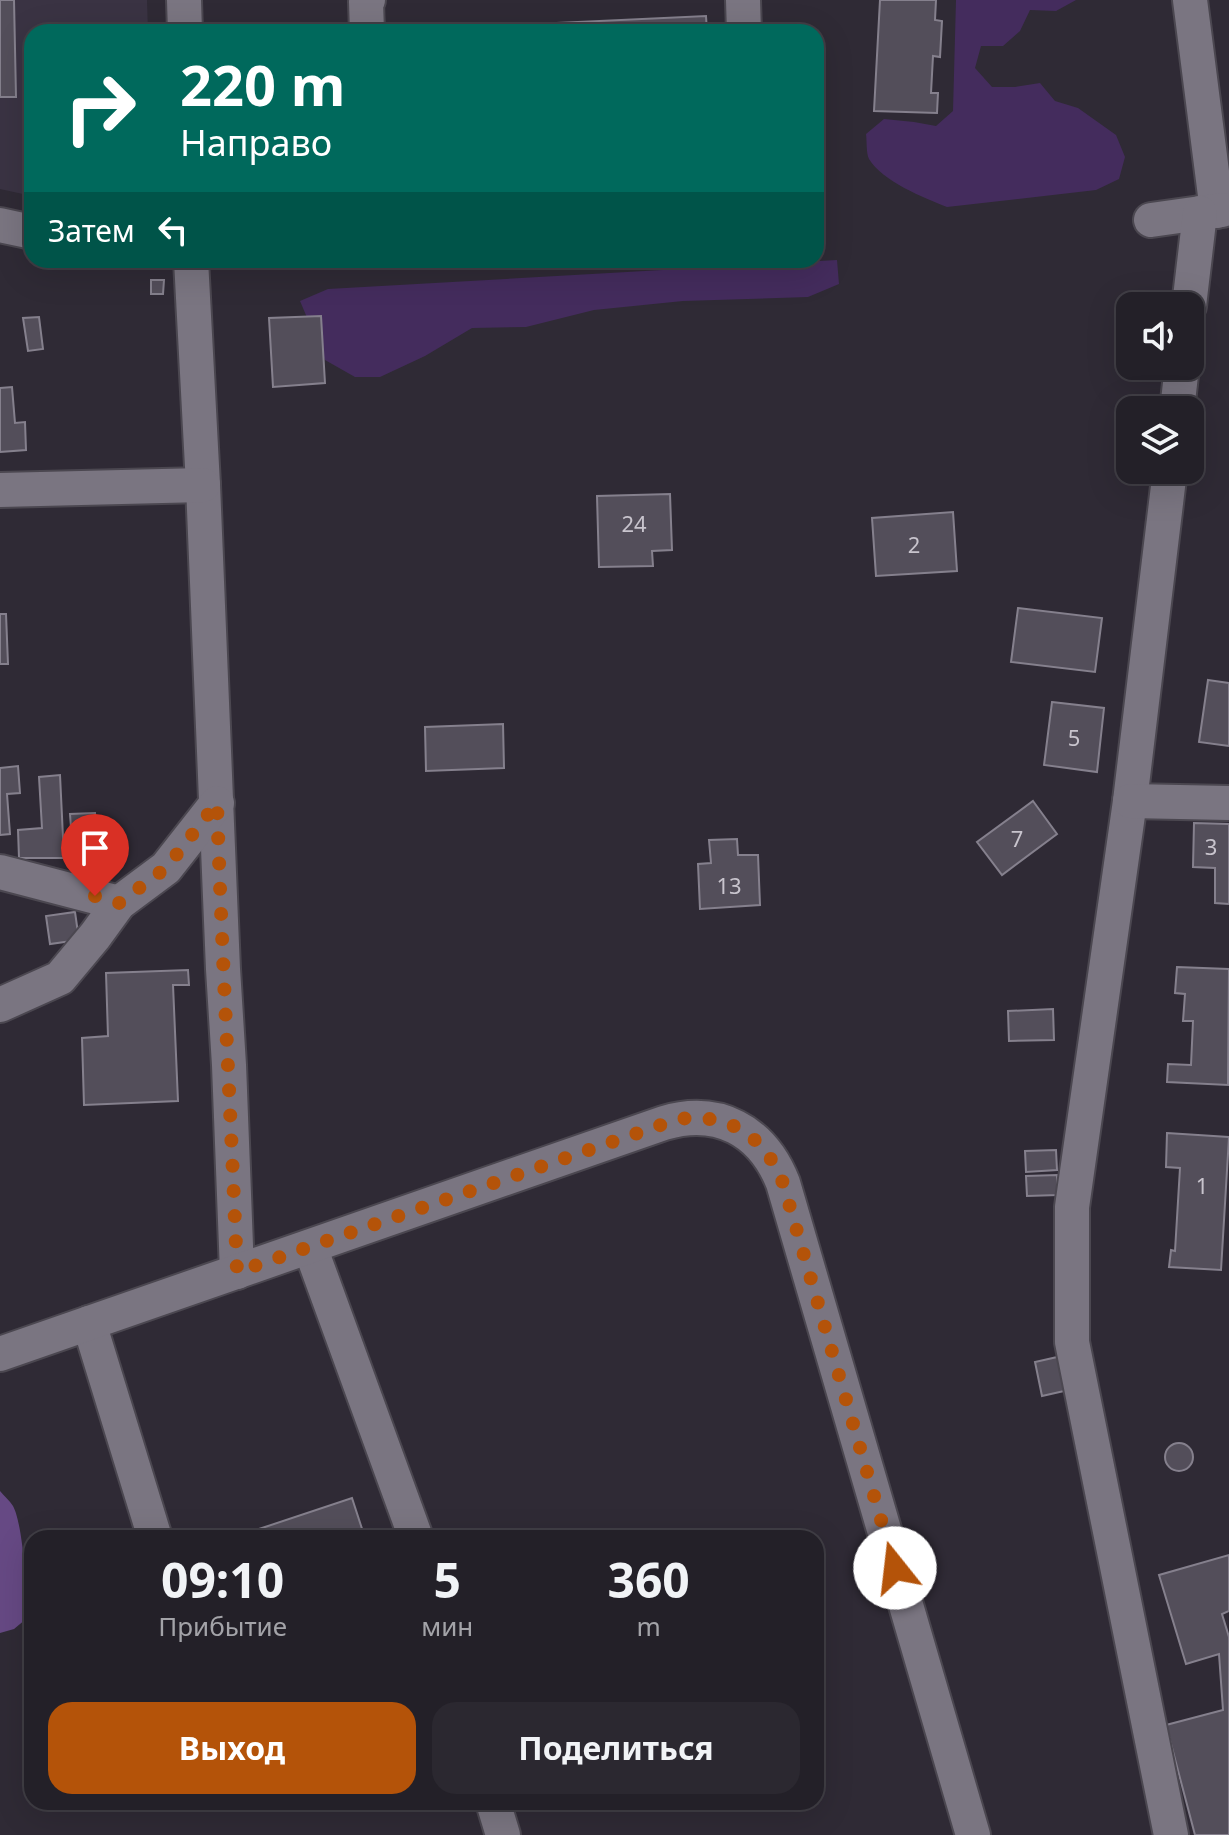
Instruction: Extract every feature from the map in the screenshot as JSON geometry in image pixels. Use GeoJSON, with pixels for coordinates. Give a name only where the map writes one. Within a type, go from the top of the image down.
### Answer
{"type":"FeatureCollection","features":[{"type":"Feature","properties":{"kind":"street"},"geometry":{"type":"LineString","coordinates":[[184,0],[185,24]]}},
{"type":"Feature","properties":{"kind":"street"},"geometry":{"type":"LineString","coordinates":[[367,24],[368,0]]}},
{"type":"Feature","properties":{"kind":"street"},"geometry":{"type":"LineString","coordinates":[[743,0],[744,24]]}},
{"type":"Feature","properties":{"kind":"street"},"geometry":{"type":"LineString","coordinates":[[1190,0],[1215,211],[1193,292]]}},
{"type":"Feature","properties":{"kind":"street"},"geometry":{"type":"LineString","coordinates":[[1151,220],[1215,211]]}},
{"type":"Feature","properties":{"kind":"street"},"geometry":{"type":"LineString","coordinates":[[0,225],[24,230]]}},
{"type":"Feature","properties":{"kind":"street"},"geometry":{"type":"LineString","coordinates":[[191,268],[237,1272]]}},
{"type":"Feature","properties":{"kind":"street"},"geometry":{"type":"LineString","coordinates":[[1168,484],[1130,801],[1072,1207],[1072,1342],[1171,1835]]}},
{"type":"Feature","properties":{"kind":"street"},"geometry":{"type":"LineString","coordinates":[[0,490],[203,485]]}},
{"type":"Feature","properties":{"kind":"street"},"geometry":{"type":"LineString","coordinates":[[1130,801],[1229,803]]}},
{"type":"Feature","properties":{"kind":"street"},"geometry":{"type":"LineString","coordinates":[[0,1005],[60,978],[119,903],[166,868],[217,803]]}},
{"type":"Feature","properties":{"kind":"street"},"geometry":{"type":"LineString","coordinates":[[0,872],[119,903]]}},
{"type":"Feature","properties":{"kind":"street"},"geometry":{"type":"LineString","coordinates":[[0,1354],[678,1119],[693,1117],[722,1122],[749,1135],[770,1156],[783,1183],[973,1835]]}},
{"type":"Feature","properties":{"kind":"street"},"geometry":{"type":"LineString","coordinates":[[310,1247],[413,1530]]}},
{"type":"Feature","properties":{"kind":"street"},"geometry":{"type":"LineString","coordinates":[[89,1323],[153,1530]]}},
{"type":"Feature","properties":{"kind":"street"},"geometry":{"type":"LineString","coordinates":[[495,1810],[503,1835]]}},
{"type":"Feature","properties":{"kind":"shaded area"},"geometry":{"type":"Polygon","coordinates":[[[0,0],[147,0],[148,24],[24,24],[24,194],[0,189],[0,0]]]}},
{"type":"Feature","properties":{"kind":"shaded area"},"geometry":{"type":"Polygon","coordinates":[[[956,0],[1076,0],[1056,11],[1030,10],[1020,31],[1003,46],[981,46],[975,68],[992,87],[1040,83],[1055,101],[1078,108],[1116,135],[1125,157],[1119,179],[1096,190],[947,207],[904,188],[875,167],[868,156],[866,134],[884,119],[936,126],[953,111],[956,0]]]}},
{"type":"Feature","properties":{"kind":"shaded area"},"geometry":{"type":"Polygon","coordinates":[[[837,260],[839,284],[808,297],[683,301],[594,310],[526,327],[472,328],[425,356],[380,377],[355,377],[325,360],[300,301],[328,289],[697,268],[824,268],[824,261],[837,260]]]}},
{"type":"Feature","properties":{"kind":"shaded area"},"geometry":{"type":"Polygon","coordinates":[[[0,1491],[13,1506],[20,1528],[24,1561],[24,1621],[14,1629],[0,1633],[0,1491]]]}},
{"type":"Feature","properties":{"kind":"building"},"geometry":{"type":"Polygon","coordinates":[[[0,0],[14,0],[16,97],[0,97],[0,0]]]}},
{"type":"Feature","properties":{"kind":"building"},"geometry":{"type":"Polygon","coordinates":[[[880,0],[936,0],[935,20],[942,21],[940,57],[933,56],[931,93],[938,93],[937,113],[874,111],[880,0]]]}},
{"type":"Feature","properties":{"kind":"building"},"geometry":{"type":"Polygon","coordinates":[[[706,16],[706,24],[533,24],[706,16]]]}},
{"type":"Feature","properties":{"kind":"building"},"geometry":{"type":"Polygon","coordinates":[[[151,280],[164,280],[163,294],[151,294],[151,280]]]}},
{"type":"Feature","properties":{"kind":"building"},"geometry":{"type":"Polygon","coordinates":[[[321,316],[325,383],[273,387],[269,318],[321,316]]]}},
{"type":"Feature","properties":{"kind":"building"},"geometry":{"type":"Polygon","coordinates":[[[39,317],[43,349],[28,351],[23,318],[39,317]]]}},
{"type":"Feature","properties":{"kind":"building"},"geometry":{"type":"Polygon","coordinates":[[[12,387],[15,423],[25,422],[26,450],[0,452],[0,388],[12,387]]]}},
{"type":"Feature","properties":{"kind":"building"},"geometry":{"type":"Polygon","coordinates":[[[670,494],[672,550],[652,551],[653,566],[599,567],[597,496],[670,494]]]}},
{"type":"Feature","properties":{"kind":"building"},"geometry":{"type":"Polygon","coordinates":[[[953,512],[957,571],[876,576],[872,518],[953,512]]]}},
{"type":"Feature","properties":{"kind":"building"},"geometry":{"type":"Polygon","coordinates":[[[1018,608],[1102,618],[1095,672],[1011,662],[1018,608]]]}},
{"type":"Feature","properties":{"kind":"building"},"geometry":{"type":"Polygon","coordinates":[[[0,614],[6,614],[8,664],[0,664],[0,614]]]}},
{"type":"Feature","properties":{"kind":"building"},"geometry":{"type":"Polygon","coordinates":[[[1208,680],[1229,683],[1229,746],[1199,742],[1208,680]]]}},
{"type":"Feature","properties":{"kind":"building"},"geometry":{"type":"Polygon","coordinates":[[[1052,702],[1104,708],[1097,772],[1044,765],[1052,702]]]}},
{"type":"Feature","properties":{"kind":"building"},"geometry":{"type":"Polygon","coordinates":[[[503,724],[504,768],[426,771],[425,727],[503,724]]]}},
{"type":"Feature","properties":{"kind":"building"},"geometry":{"type":"Polygon","coordinates":[[[18,766],[20,793],[7,794],[10,834],[0,835],[0,768],[18,766]]]}},
{"type":"Feature","properties":{"kind":"building"},"geometry":{"type":"Polygon","coordinates":[[[60,775],[64,858],[19,858],[18,830],[42,828],[39,777],[60,775]]]}},
{"type":"Feature","properties":{"kind":"building"},"geometry":{"type":"Polygon","coordinates":[[[1033,801],[1057,834],[1002,875],[977,842],[1033,801]]]}},
{"type":"Feature","properties":{"kind":"building"},"geometry":{"type":"Polygon","coordinates":[[[95,813],[98,856],[73,857],[70,814],[95,813]]]}},
{"type":"Feature","properties":{"kind":"building"},"geometry":{"type":"Polygon","coordinates":[[[1194,823],[1229,824],[1229,904],[1215,903],[1215,868],[1193,867],[1194,823]]]}},
{"type":"Feature","properties":{"kind":"building"},"geometry":{"type":"Polygon","coordinates":[[[737,839],[738,855],[758,855],[760,905],[700,909],[698,864],[711,863],[709,840],[737,839]]]}},
{"type":"Feature","properties":{"kind":"building"},"geometry":{"type":"Polygon","coordinates":[[[75,912],[79,940],[50,944],[46,916],[75,912]]]}},
{"type":"Feature","properties":{"kind":"building"},"geometry":{"type":"Polygon","coordinates":[[[1177,967],[1229,969],[1228,1085],[1167,1082],[1168,1064],[1191,1065],[1193,1021],[1183,1021],[1185,994],[1175,993],[1177,967]]]}},
{"type":"Feature","properties":{"kind":"building"},"geometry":{"type":"Polygon","coordinates":[[[188,970],[189,985],[173,985],[178,1101],[84,1105],[82,1038],[108,1036],[106,973],[188,970]]]}},
{"type":"Feature","properties":{"kind":"building"},"geometry":{"type":"Polygon","coordinates":[[[1053,1009],[1054,1040],[1009,1041],[1008,1011],[1053,1009]]]}},
{"type":"Feature","properties":{"kind":"building"},"geometry":{"type":"Polygon","coordinates":[[[1167,1133],[1229,1137],[1221,1270],[1169,1267],[1171,1250],[1175,1251],[1180,1168],[1166,1167],[1167,1133]]]}},
{"type":"Feature","properties":{"kind":"building"},"geometry":{"type":"Polygon","coordinates":[[[1056,1150],[1057,1170],[1026,1172],[1025,1151],[1056,1150]]]}},
{"type":"Feature","properties":{"kind":"building"},"geometry":{"type":"Polygon","coordinates":[[[1057,1175],[1058,1195],[1027,1196],[1026,1176],[1057,1175]]]}},
{"type":"Feature","properties":{"kind":"building"},"geometry":{"type":"Polygon","coordinates":[[[1066,1355],[1073,1389],[1042,1396],[1035,1362],[1066,1355]]]}},
{"type":"Feature","properties":{"kind":"building"},"geometry":{"type":"Polygon","coordinates":[[[1179,1443],[1189,1447],[1193,1457],[1189,1467],[1179,1471],[1169,1467],[1165,1457],[1169,1447],[1179,1443]]]}},
{"type":"Feature","properties":{"kind":"building"},"geometry":{"type":"Polygon","coordinates":[[[352,1498],[362,1530],[256,1530],[352,1498]]]}},
{"type":"Feature","properties":{"kind":"building"},"geometry":{"type":"Polygon","coordinates":[[[1229,1555],[1229,1611],[1222,1614],[1229,1637],[1229,1835],[1195,1835],[1166,1725],[1223,1710],[1219,1654],[1186,1664],[1159,1575],[1229,1555]]]}},
{"type":"Feature","properties":{"kind":"route"},"geometry":{"type":"LineString","coordinates":[[95,896],[119,903],[166,868],[217,803],[237,1272],[678,1119],[708,1118],[722,1122],[736,1127],[760,1144],[770,1156],[783,1183],[895,1568]]}}]}
